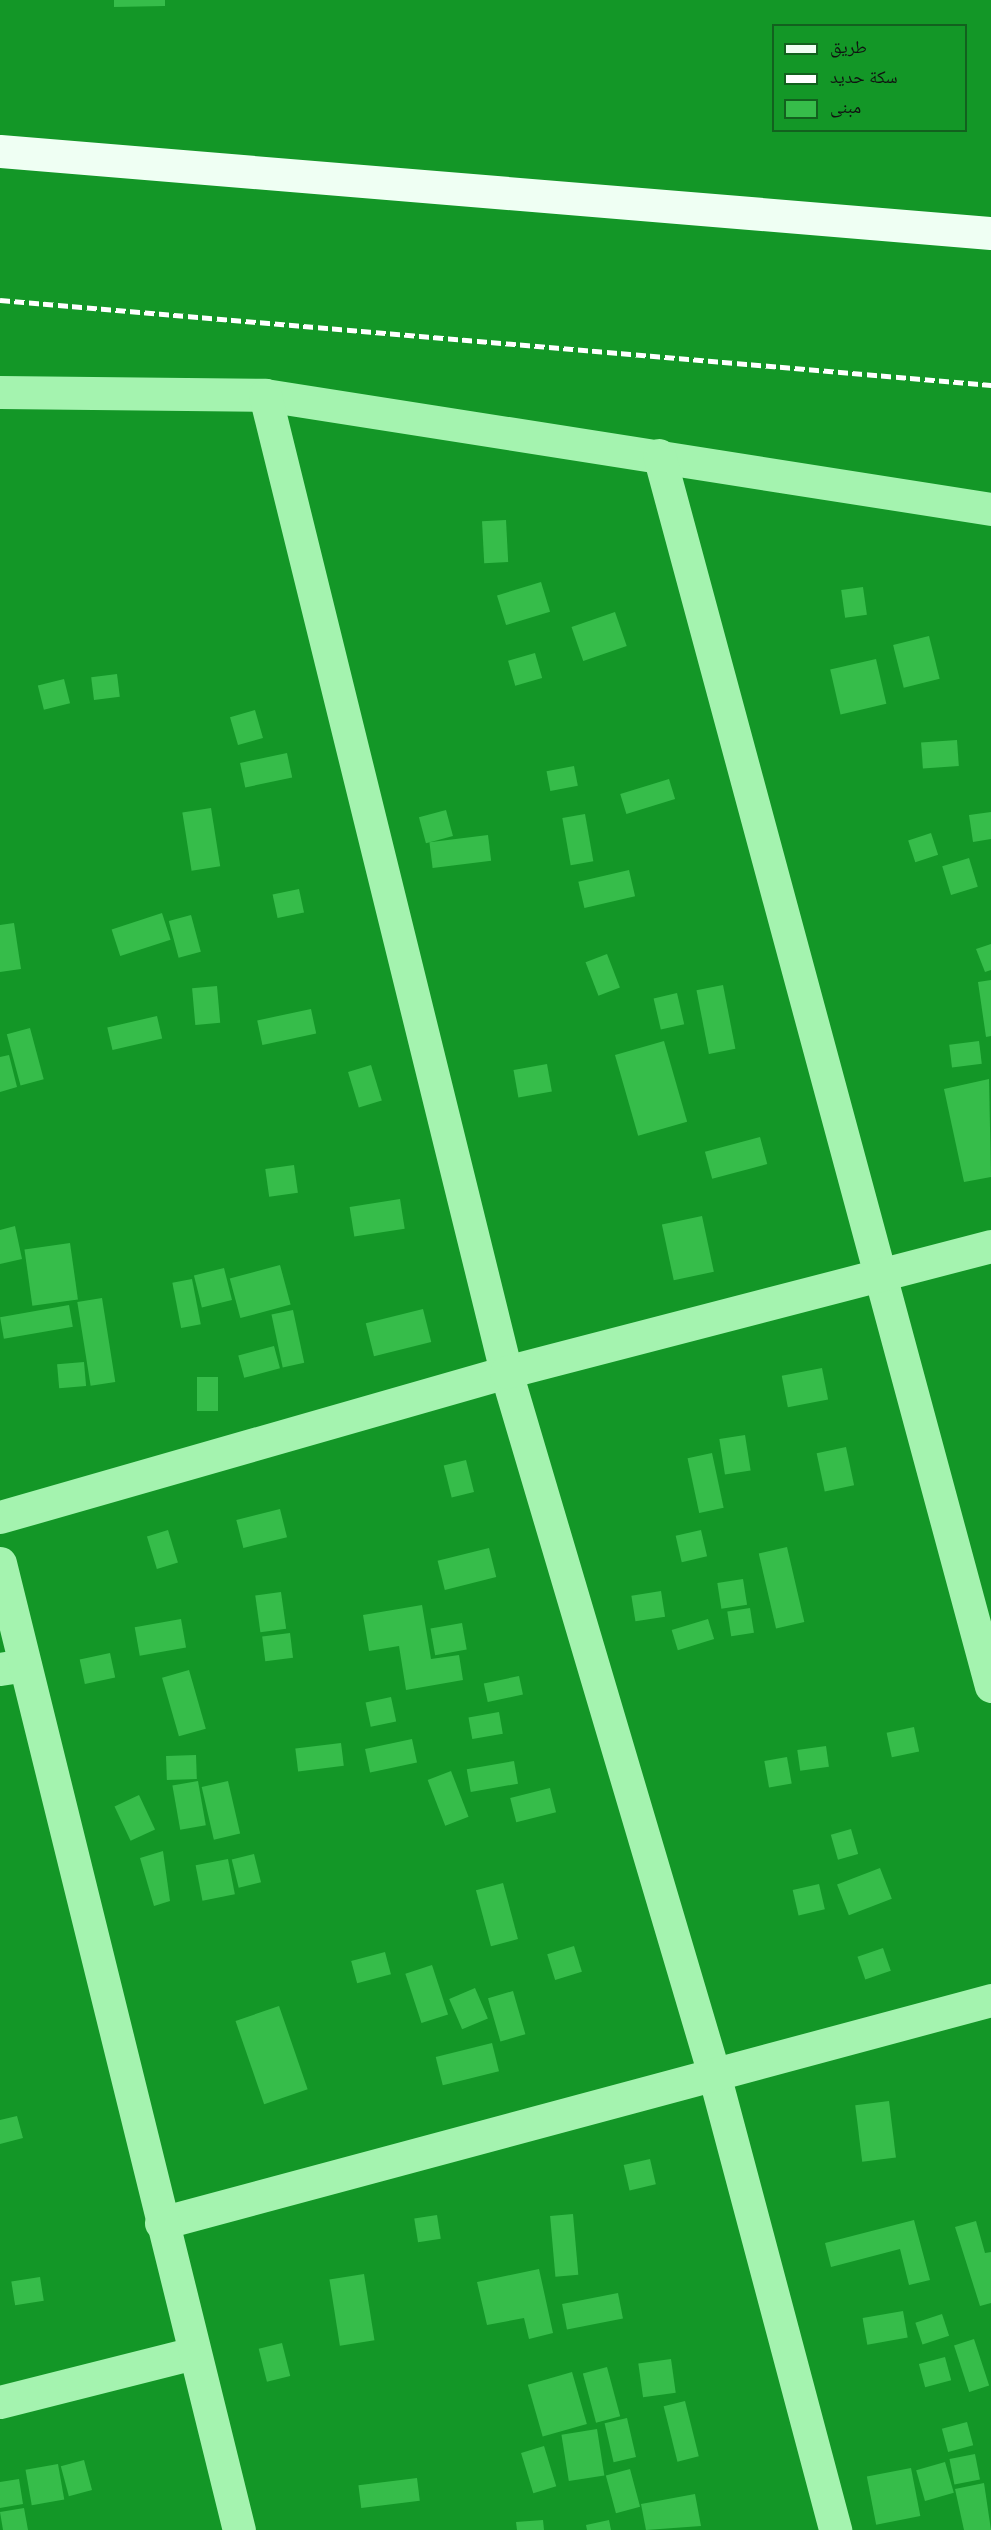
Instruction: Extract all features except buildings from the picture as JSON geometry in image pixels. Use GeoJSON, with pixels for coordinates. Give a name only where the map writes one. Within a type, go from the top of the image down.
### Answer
{"type":"FeatureCollection","features":[{"type":"Feature","properties":{"kind":"main road"},"geometry":{"type":"LineString","coordinates":[[0,151],[991,233]]}},
{"type":"Feature","properties":{"kind":"street"},"geometry":{"type":"LineString","coordinates":[[0,392],[265,395],[659,455],[991,509]]}},
{"type":"Feature","properties":{"kind":"street"},"geometry":{"type":"LineString","coordinates":[[265,395],[506,1371],[714,2074],[835,2530]]}},
{"type":"Feature","properties":{"kind":"street"},"geometry":{"type":"LineString","coordinates":[[659,455],[877,1276],[991,1686]]}},
{"type":"Feature","properties":{"kind":"street"},"geometry":{"type":"LineString","coordinates":[[0,1517],[506,1371],[991,1246]]}},
{"type":"Feature","properties":{"kind":"street"},"geometry":{"type":"LineString","coordinates":[[0,1563],[12,1667],[161,2223],[239,2530]]}},
{"type":"Feature","properties":{"kind":"street"},"geometry":{"type":"LineString","coordinates":[[161,2223],[991,2000]]}},
{"type":"Feature","properties":{"kind":"street"},"geometry":{"type":"LineString","coordinates":[[0,2402],[194,2353]]}},
{"type":"Feature","properties":{"kind":"railway"},"geometry":{"type":"LineString","coordinates":[[0,300],[991,385]]}}]}
